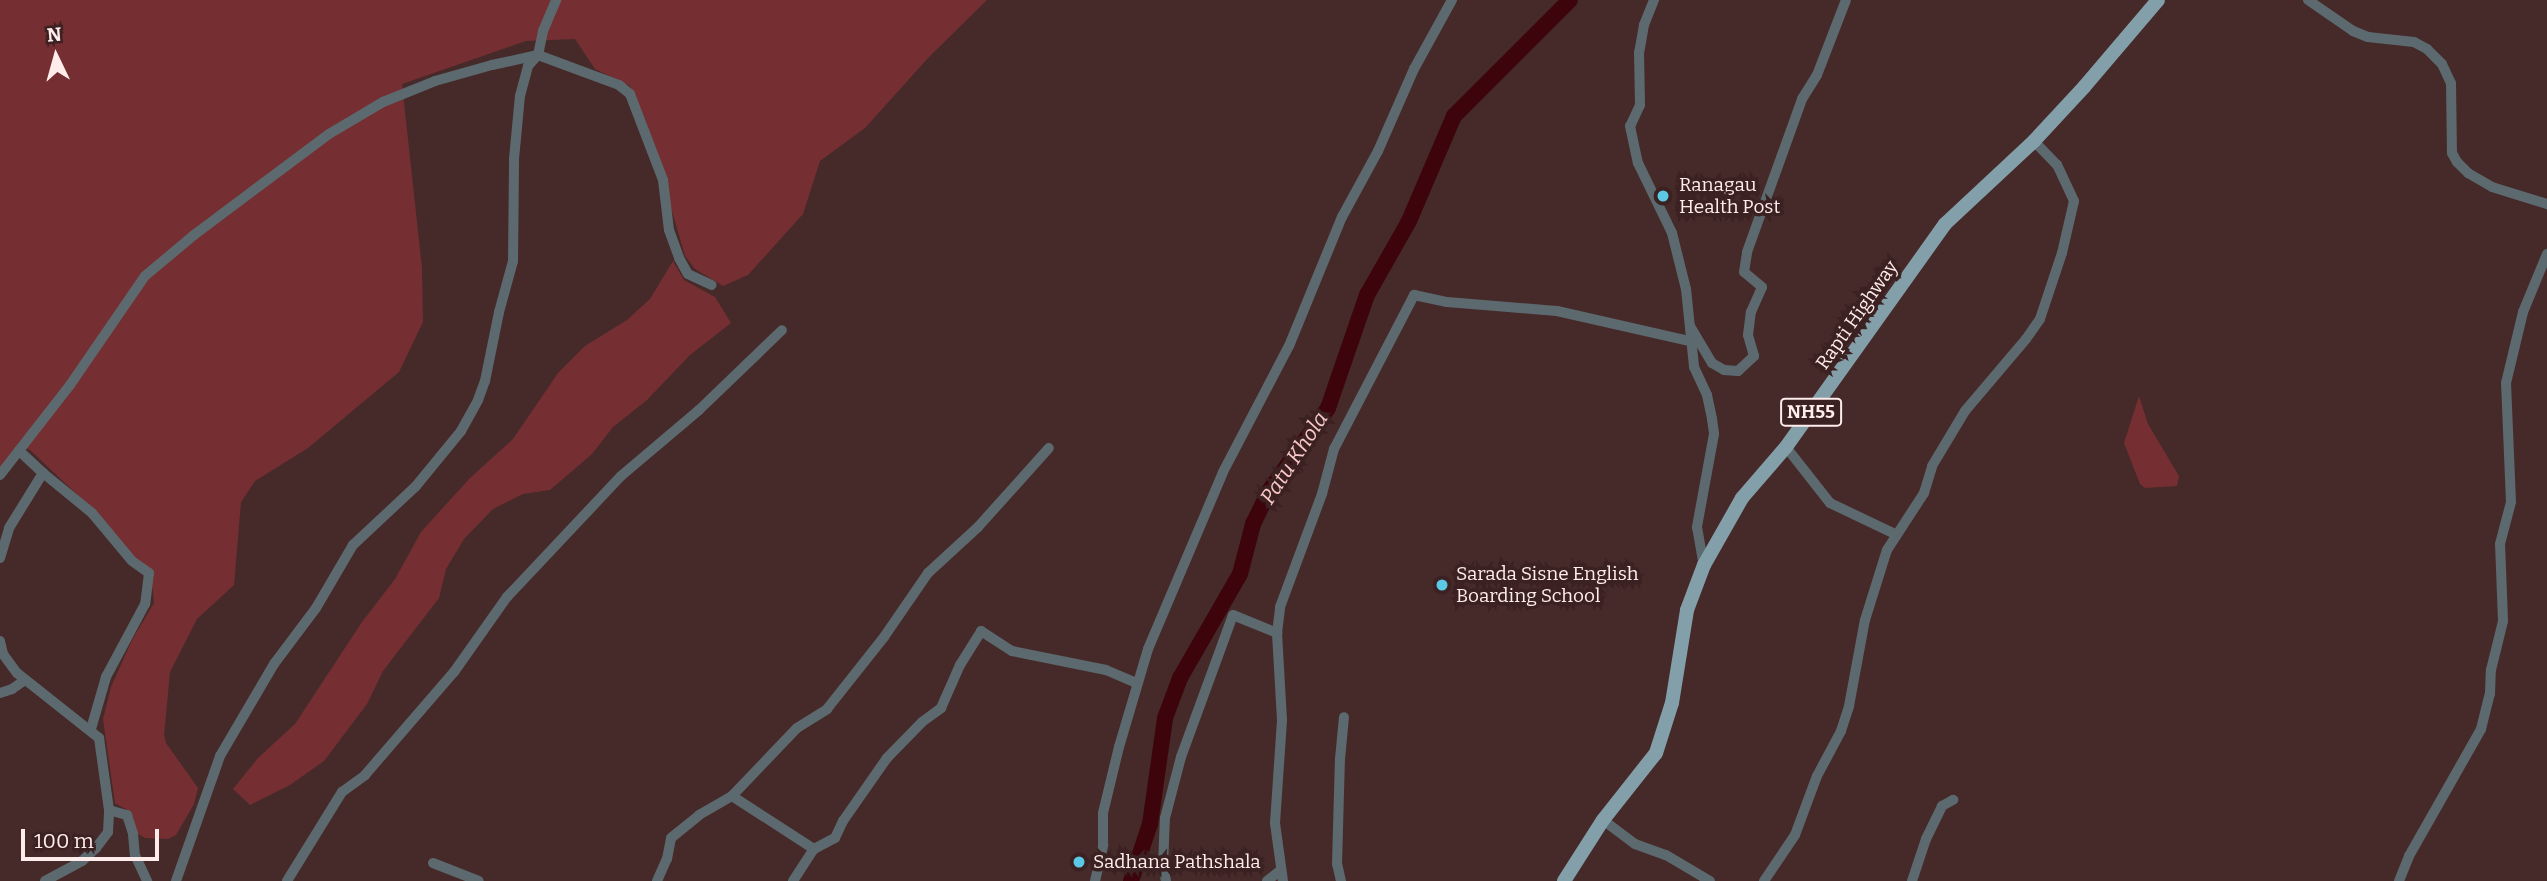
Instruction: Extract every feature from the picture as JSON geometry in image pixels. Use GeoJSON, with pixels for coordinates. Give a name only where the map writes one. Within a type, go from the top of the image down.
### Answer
{"type":"FeatureCollection","features":[{"type":"Feature","properties":{"kind":"main road","name":"Rapti Highway"},"geometry":{"type":"LineString","coordinates":[[1565,880],[1603,820],[1656,753],[1672,703],[1687,610],[1704,565],[1742,498],[1786,447],[1945,224],[2034,141],[2084,88],[2158,0]]}},
{"type":"Feature","properties":{"kind":"street"},"geometry":{"type":"LineString","coordinates":[[176,881],[220,756],[274,664],[316,608],[353,545],[416,486],[461,431],[478,400],[485,382],[499,312],[513,261],[514,159],[520,96],[528,66],[538,55],[543,31],[556,0]]}},
{"type":"Feature","properties":{"kind":"street"},"geometry":{"type":"LineString","coordinates":[[1095,881],[1103,845],[1103,813],[1137,682],[1223,472],[1289,346],[1342,217],[1383,139],[1414,69],[1452,0]]}},
{"type":"Feature","properties":{"kind":"street"},"geometry":{"type":"LineString","coordinates":[[1654,0],[1644,25],[1639,52],[1640,104],[1630,126],[1648,188],[1672,233],[1686,289],[1689,341],[1694,367],[1707,395],[1714,434],[1697,527],[1704,565]]}},
{"type":"Feature","properties":{"kind":"street"},"geometry":{"type":"LineString","coordinates":[[1690,326],[1707,357],[1724,370],[1738,371],[1755,356],[1748,335],[1751,312],[1762,287],[1744,272],[1747,252],[1802,99],[1817,75],[1846,0]]}},
{"type":"Feature","properties":{"kind":"street"},"geometry":{"type":"LineString","coordinates":[[2308,0],[2353,31],[2368,37],[2414,42],[2427,49],[2442,64],[2451,83],[2452,153],[2457,162],[2468,173],[2492,187],[2547,204]]}},
{"type":"Feature","properties":{"kind":"street"},"geometry":{"type":"LineString","coordinates":[[0,475],[70,385],[145,276],[194,235],[329,134],[383,102],[435,81],[538,55],[619,85],[629,94],[663,180],[669,230],[679,258],[688,274],[712,285]]}},
{"type":"Feature","properties":{"kind":"street"},"geometry":{"type":"LineString","coordinates":[[1764,881],[1795,835],[1816,776],[1841,731],[1868,609],[1895,534],[1924,493],[1932,466],[1965,411],[2026,340],[2039,319],[2062,253],[2074,201],[2057,165],[2034,141]]}},
{"type":"Feature","properties":{"kind":"street"},"geometry":{"type":"LineString","coordinates":[[2399,881],[2409,856],[2481,729],[2490,694],[2491,670],[2503,621],[2500,544],[2511,502],[2506,383],[2523,312],[2547,254]]}},
{"type":"Feature","properties":{"kind":"street"},"geometry":{"type":"LineString","coordinates":[[1267,881],[1282,876],[1275,823],[1282,720],[1277,633],[1280,607],[1287,581],[1311,524],[1334,449],[1414,295],[1447,302],[1557,311],[1689,341]]}},
{"type":"Feature","properties":{"kind":"street"},"geometry":{"type":"LineString","coordinates":[[288,881],[342,792],[365,775],[454,672],[506,597],[621,476],[699,410],[782,330]]}},
{"type":"Feature","properties":{"kind":"street"},"geometry":{"type":"LineString","coordinates":[[1786,447],[1830,503],[1895,534]]}},
{"type":"Feature","properties":{"kind":"street"},"geometry":{"type":"LineString","coordinates":[[657,881],[667,859],[671,838],[699,815],[732,796],[797,728],[827,709],[884,637],[928,573],[978,527],[1049,448]]}},
{"type":"Feature","properties":{"kind":"street"},"geometry":{"type":"LineString","coordinates":[[19,451],[92,513],[132,561],[149,573],[145,604],[106,677],[91,729]]}},
{"type":"Feature","properties":{"kind":"street"},"geometry":{"type":"LineString","coordinates":[[0,558],[9,528],[43,473]]}},
{"type":"Feature","properties":{"kind":"street"},"geometry":{"type":"LineString","coordinates":[[1166,881],[1163,865],[1165,818],[1181,757],[1233,615],[1277,633]]}},
{"type":"Feature","properties":{"kind":"street"},"geometry":{"type":"LineString","coordinates":[[793,881],[814,849],[835,838],[843,821],[887,758],[922,722],[941,708],[960,665],[981,631],[1012,651],[1106,670],[1137,682]]}},
{"type":"Feature","properties":{"kind":"street"},"geometry":{"type":"LineString","coordinates":[[0,641],[9,663],[25,680],[91,729],[99,738],[102,751],[109,810],[108,832],[82,861],[45,881]]}},
{"type":"Feature","properties":{"kind":"street"},"geometry":{"type":"LineString","coordinates":[[0,693],[12,690],[25,680]]}},
{"type":"Feature","properties":{"kind":"street"},"geometry":{"type":"LineString","coordinates":[[1341,881],[1337,864],[1339,760],[1344,717]]}},
{"type":"Feature","properties":{"kind":"street"},"geometry":{"type":"LineString","coordinates":[[732,796],[814,849]]}},
{"type":"Feature","properties":{"kind":"street"},"geometry":{"type":"LineString","coordinates":[[1912,881],[1926,839],[1942,806],[1953,800]]}},
{"type":"Feature","properties":{"kind":"street"},"geometry":{"type":"LineString","coordinates":[[109,810],[127,815],[133,834],[135,855],[147,881]]}},
{"type":"Feature","properties":{"kind":"street"},"geometry":{"type":"LineString","coordinates":[[1603,820],[1635,844],[1666,855],[1710,881]]}},
{"type":"Feature","properties":{"kind":"street"},"geometry":{"type":"LineString","coordinates":[[433,863],[478,881]]}},
{"type":"Feature","properties":{"kind":"shaded area"},"geometry":{"type":"Polygon","coordinates":[[[0,0],[987,0],[928,58],[865,128],[820,161],[803,214],[748,275],[723,286],[695,269],[685,256],[646,121],[630,86],[595,69],[575,39],[526,41],[402,84],[422,268],[423,322],[399,372],[308,448],[255,481],[241,502],[234,585],[197,619],[170,672],[164,735],[166,743],[198,788],[194,804],[176,835],[168,839],[145,838],[138,834],[129,811],[115,803],[103,719],[111,687],[132,640],[154,603],[151,572],[124,549],[104,520],[30,450],[23,447],[0,470],[0,0]]]}},
{"type":"Feature","properties":{"kind":"shaded area"},"geometry":{"type":"Polygon","coordinates":[[[673,261],[684,280],[715,297],[731,323],[690,355],[647,400],[613,427],[592,454],[550,490],[523,494],[493,509],[464,539],[446,569],[439,598],[383,671],[367,704],[324,761],[290,785],[250,805],[233,789],[258,758],[295,724],[362,622],[395,579],[421,532],[469,479],[513,439],[558,373],[585,346],[627,320],[650,299],[673,261]]]}},
{"type":"Feature","properties":{"kind":"shaded area"},"geometry":{"type":"Polygon","coordinates":[[[2139,396],[2148,424],[2179,476],[2177,486],[2145,488],[2140,484],[2124,443],[2139,396]]]}},
{"type":"Feature","properties":{"kind":"waterway","name":"Patu Khola"},"geometry":{"type":"LineString","coordinates":[[1131,881],[1150,824],[1165,718],[1180,678],[1240,574],[1253,524],[1269,491],[1328,408],[1367,295],[1409,221],[1454,116],[1570,0]]}},
{"type":"Feature","properties":{"kind":"place","name":"Ranagau Health Post"},"geometry":{"type":"Point","coordinates":[1663,196]}},
{"type":"Feature","properties":{"kind":"place","name":"Sarada Sisne English Boarding School"},"geometry":{"type":"Point","coordinates":[1442,585]}},
{"type":"Feature","properties":{"kind":"place","name":"Sadhana Pathshala"},"geometry":{"type":"Point","coordinates":[1079,862]}}]}
